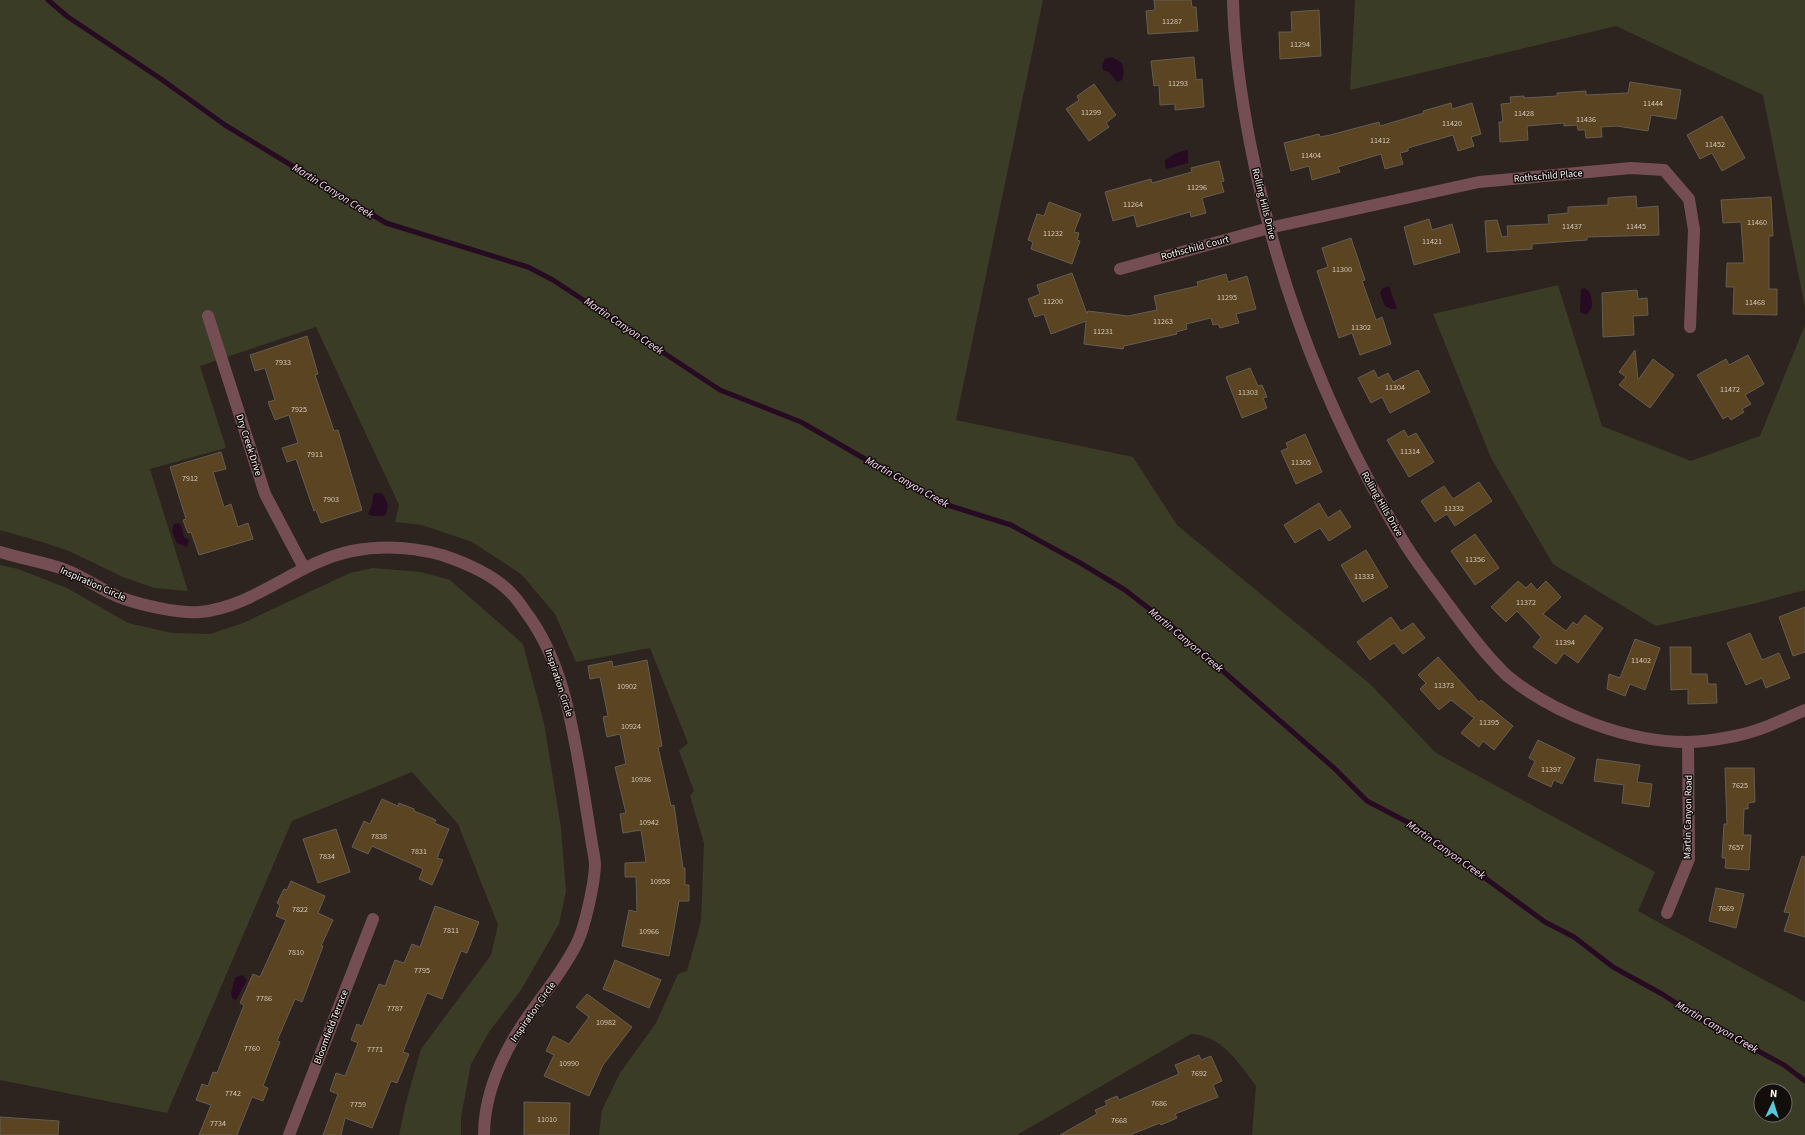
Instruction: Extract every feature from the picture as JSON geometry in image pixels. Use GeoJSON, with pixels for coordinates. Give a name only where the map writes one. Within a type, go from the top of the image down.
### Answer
{"type":"FeatureCollection","features":[{"type":"Feature","properties":{"kind":"street","name":"Rolling Hills Drive"},"geometry":{"type":"LineString","coordinates":[[1233,0],[1241,88],[1255,171],[1269,228],[1288,293],[1320,376],[1358,462],[1406,546],[1473,639],[1509,678],[1546,702],[1580,719],[1631,736],[1688,742],[1736,736],[1768,727],[1805,710]]}},
{"type":"Feature","properties":{"kind":"street","name":"Rothschild Place"},"geometry":{"type":"LineString","coordinates":[[1269,228],[1479,182],[1632,168],[1664,170],[1689,199],[1694,230],[1690,327]]}},
{"type":"Feature","properties":{"kind":"street","name":"Rothschild Court"},"geometry":{"type":"LineString","coordinates":[[1120,269],[1269,228]]}},
{"type":"Feature","properties":{"kind":"street","name":"Dry Creek Drive"},"geometry":{"type":"LineString","coordinates":[[208,316],[265,494],[304,568]]}},
{"type":"Feature","properties":{"kind":"street","name":"Inspiration Circle"},"geometry":{"type":"LineString","coordinates":[[0,552],[67,570],[121,598],[163,609],[198,613],[233,606],[304,568],[328,557],[377,547],[425,551],[468,564],[490,576],[511,593],[532,620],[549,648],[569,712],[595,865],[588,910],[579,940],[560,974],[514,1037],[498,1070],[488,1101],[484,1135]]}},
{"type":"Feature","properties":{"kind":"street","name":"Martin Canyon Road"},"geometry":{"type":"LineString","coordinates":[[1667,913],[1689,859],[1688,742]]}},
{"type":"Feature","properties":{"kind":"street","name":"Bloomfield Terrace"},"geometry":{"type":"LineString","coordinates":[[289,1135],[374,919]]}},
{"type":"Feature","properties":{"kind":"green space"},"geometry":{"type":"Polygon","coordinates":[[[0,0],[1043,0],[956,420],[1133,457],[1177,525],[1370,684],[1436,753],[1655,872],[1638,911],[1805,1002],[1805,1135],[1252,1135],[1256,1086],[1236,1060],[1220,1045],[1211,1039],[1191,1034],[1017,1135],[599,1135],[602,1110],[620,1073],[656,1023],[678,974],[687,971],[701,921],[704,843],[690,796],[694,791],[679,751],[688,743],[650,648],[576,662],[555,614],[521,574],[472,542],[422,525],[395,522],[399,505],[316,327],[200,366],[226,448],[150,469],[188,591],[154,588],[123,577],[69,551],[0,530],[0,0]]]}},
{"type":"Feature","properties":{"kind":"green space"},"geometry":{"type":"Polygon","coordinates":[[[1355,0],[1805,0],[1805,308],[1763,95],[1616,26],[1350,90],[1355,0]]]}},
{"type":"Feature","properties":{"kind":"green space"},"geometry":{"type":"Polygon","coordinates":[[[1558,285],[1602,426],[1691,461],[1760,436],[1805,325],[1805,590],[1757,603],[1656,626],[1553,564],[1491,458],[1433,314],[1558,285]]]}},
{"type":"Feature","properties":{"kind":"green space"},"geometry":{"type":"Polygon","coordinates":[[[0,565],[18,569],[67,588],[128,623],[172,633],[210,634],[243,623],[350,573],[373,568],[421,572],[450,580],[523,644],[544,723],[561,828],[566,891],[559,924],[521,990],[489,1032],[471,1064],[461,1117],[461,1135],[399,1135],[406,1102],[421,1049],[491,955],[498,925],[458,824],[412,772],[292,821],[167,1113],[0,1080],[0,565]]]}},
{"type":"Feature","properties":{"kind":"shaded area"},"geometry":{"type":"Polygon","coordinates":[[[1112,57],[1122,63],[1124,73],[1122,80],[1117,82],[1109,72],[1103,70],[1102,65],[1105,59],[1112,57]]]}},
{"type":"Feature","properties":{"kind":"shaded area"},"geometry":{"type":"Polygon","coordinates":[[[1188,150],[1188,163],[1167,169],[1165,166],[1165,160],[1176,153],[1188,150]]]}},
{"type":"Feature","properties":{"kind":"shaded area"},"geometry":{"type":"Polygon","coordinates":[[[1389,286],[1397,309],[1392,309],[1385,306],[1380,293],[1382,289],[1389,286]]]}},
{"type":"Feature","properties":{"kind":"shaded area"},"geometry":{"type":"Polygon","coordinates":[[[1584,288],[1589,291],[1592,301],[1592,307],[1586,315],[1580,312],[1581,290],[1584,288]]]}},
{"type":"Feature","properties":{"kind":"shaded area"},"geometry":{"type":"Polygon","coordinates":[[[375,493],[381,493],[385,498],[388,507],[384,516],[372,516],[368,514],[375,493]]]}},
{"type":"Feature","properties":{"kind":"shaded area"},"geometry":{"type":"Polygon","coordinates":[[[178,523],[181,525],[184,537],[189,540],[187,547],[177,543],[172,531],[174,524],[178,523]]]}},
{"type":"Feature","properties":{"kind":"shaded area"},"geometry":{"type":"Polygon","coordinates":[[[242,975],[247,980],[236,1000],[232,998],[231,993],[235,978],[242,975]]]}},
{"type":"Feature","properties":{"kind":"building"},"geometry":{"type":"Polygon","coordinates":[[[1154,0],[1191,0],[1192,7],[1196,7],[1198,31],[1148,34],[1146,11],[1155,10],[1154,0]]]}},
{"type":"Feature","properties":{"kind":"building"},"geometry":{"type":"Polygon","coordinates":[[[1319,10],[1321,56],[1280,59],[1279,32],[1292,32],[1291,12],[1319,10]]]}},
{"type":"Feature","properties":{"kind":"building"},"geometry":{"type":"Polygon","coordinates":[[[1194,57],[1196,80],[1202,79],[1204,107],[1175,110],[1175,104],[1160,105],[1159,85],[1154,86],[1151,61],[1194,57]]]}},
{"type":"Feature","properties":{"kind":"building"},"geometry":{"type":"Polygon","coordinates":[[[1630,82],[1681,90],[1676,119],[1651,115],[1648,131],[1617,126],[1601,127],[1602,137],[1586,138],[1585,130],[1578,130],[1577,125],[1564,126],[1564,123],[1527,126],[1528,140],[1500,142],[1499,122],[1503,122],[1501,104],[1511,103],[1510,97],[1524,96],[1524,98],[1557,96],[1557,93],[1586,91],[1586,95],[1628,93],[1630,82]]]}},
{"type":"Feature","properties":{"kind":"building"},"geometry":{"type":"Polygon","coordinates":[[[1094,84],[1116,115],[1106,123],[1109,127],[1089,141],[1066,109],[1079,100],[1077,96],[1094,84]]]}},
{"type":"Feature","properties":{"kind":"building"},"geometry":{"type":"Polygon","coordinates":[[[1451,103],[1452,109],[1472,103],[1481,134],[1471,137],[1474,146],[1458,151],[1453,135],[1408,148],[1408,151],[1400,153],[1403,164],[1385,169],[1381,154],[1338,167],[1340,172],[1312,180],[1309,166],[1291,171],[1284,143],[1319,134],[1320,137],[1330,135],[1379,122],[1380,126],[1451,103]]]}},
{"type":"Feature","properties":{"kind":"building"},"geometry":{"type":"Polygon","coordinates":[[[1722,116],[1745,158],[1722,171],[1712,153],[1700,159],[1687,135],[1722,116]]]}},
{"type":"Feature","properties":{"kind":"building"},"geometry":{"type":"Polygon","coordinates":[[[1219,161],[1224,181],[1221,182],[1224,192],[1202,198],[1206,213],[1191,217],[1190,212],[1137,227],[1134,215],[1113,221],[1105,192],[1151,179],[1152,183],[1192,172],[1191,168],[1219,161]]]}},
{"type":"Feature","properties":{"kind":"building"},"geometry":{"type":"Polygon","coordinates":[[[1636,196],[1637,208],[1658,206],[1659,235],[1587,237],[1587,240],[1532,244],[1532,249],[1487,252],[1485,221],[1497,220],[1502,237],[1508,236],[1507,226],[1549,224],[1548,215],[1568,213],[1568,207],[1608,205],[1608,198],[1636,196]]]}},
{"type":"Feature","properties":{"kind":"building"},"geometry":{"type":"Polygon","coordinates":[[[1771,197],[1773,236],[1769,236],[1769,289],[1777,289],[1777,315],[1733,314],[1734,287],[1726,287],[1727,263],[1744,263],[1741,222],[1723,223],[1721,200],[1771,197]]]}},
{"type":"Feature","properties":{"kind":"building"},"geometry":{"type":"Polygon","coordinates":[[[1049,202],[1081,214],[1074,232],[1079,233],[1077,240],[1080,241],[1072,264],[1031,249],[1033,242],[1028,240],[1037,214],[1044,216],[1049,202]]]}},
{"type":"Feature","properties":{"kind":"building"},"geometry":{"type":"Polygon","coordinates":[[[1429,219],[1432,230],[1452,224],[1460,252],[1414,265],[1404,227],[1429,219]]]}},
{"type":"Feature","properties":{"kind":"building"},"geometry":{"type":"Polygon","coordinates":[[[1351,238],[1365,280],[1362,281],[1376,320],[1382,317],[1391,344],[1360,355],[1352,333],[1339,338],[1317,271],[1328,267],[1322,248],[1351,238]]]}},
{"type":"Feature","properties":{"kind":"building"},"geometry":{"type":"Polygon","coordinates":[[[1072,273],[1087,314],[1088,311],[1128,316],[1157,310],[1154,296],[1198,286],[1197,282],[1226,274],[1228,282],[1247,276],[1256,309],[1236,314],[1239,323],[1220,328],[1218,324],[1213,325],[1211,318],[1186,324],[1187,329],[1176,332],[1177,334],[1124,346],[1123,349],[1084,344],[1086,321],[1051,334],[1044,314],[1035,317],[1028,299],[1040,294],[1037,285],[1072,273]]]}},
{"type":"Feature","properties":{"kind":"building"},"geometry":{"type":"Polygon","coordinates":[[[1637,290],[1638,299],[1647,298],[1648,315],[1633,316],[1634,335],[1603,337],[1602,293],[1637,290]]]}},
{"type":"Feature","properties":{"kind":"building"},"geometry":{"type":"Polygon","coordinates":[[[307,336],[318,374],[315,375],[334,431],[338,430],[362,510],[321,523],[316,510],[314,511],[296,459],[287,462],[282,448],[298,443],[289,415],[275,420],[268,402],[275,400],[265,368],[255,371],[250,355],[307,336]]]}},
{"type":"Feature","properties":{"kind":"building"},"geometry":{"type":"Polygon","coordinates":[[[1635,350],[1638,380],[1653,359],[1674,375],[1650,408],[1619,385],[1626,377],[1619,372],[1635,350]]]}},
{"type":"Feature","properties":{"kind":"building"},"geometry":{"type":"Polygon","coordinates":[[[1748,355],[1764,384],[1745,395],[1751,404],[1742,409],[1744,412],[1731,420],[1728,416],[1723,419],[1697,375],[1726,359],[1729,365],[1748,355]]]}},
{"type":"Feature","properties":{"kind":"building"},"geometry":{"type":"Polygon","coordinates":[[[1250,368],[1258,386],[1262,385],[1267,397],[1263,398],[1267,408],[1242,418],[1226,377],[1250,368]]]}},
{"type":"Feature","properties":{"kind":"building"},"geometry":{"type":"Polygon","coordinates":[[[1374,370],[1378,378],[1388,373],[1393,382],[1418,370],[1430,392],[1390,413],[1382,397],[1371,403],[1358,378],[1374,370]]]}},
{"type":"Feature","properties":{"kind":"building"},"geometry":{"type":"Polygon","coordinates":[[[1404,430],[1408,437],[1416,433],[1434,462],[1409,477],[1387,440],[1404,430]]]}},
{"type":"Feature","properties":{"kind":"building"},"geometry":{"type":"Polygon","coordinates":[[[1305,434],[1322,472],[1296,484],[1281,451],[1288,448],[1286,443],[1305,434]]]}},
{"type":"Feature","properties":{"kind":"building"},"geometry":{"type":"Polygon","coordinates":[[[221,452],[226,469],[213,472],[224,507],[231,504],[238,527],[248,523],[253,539],[199,555],[191,532],[188,533],[183,520],[186,519],[170,467],[221,452]]]}},
{"type":"Feature","properties":{"kind":"building"},"geometry":{"type":"Polygon","coordinates":[[[1479,482],[1492,501],[1455,526],[1447,514],[1435,522],[1421,501],[1444,486],[1453,499],[1479,482]]]}},
{"type":"Feature","properties":{"kind":"building"},"geometry":{"type":"Polygon","coordinates":[[[1319,503],[1328,518],[1340,510],[1351,527],[1329,541],[1320,528],[1295,543],[1284,525],[1319,503]]]}},
{"type":"Feature","properties":{"kind":"building"},"geometry":{"type":"Polygon","coordinates":[[[1475,534],[1499,568],[1475,585],[1451,551],[1475,534]]]}},
{"type":"Feature","properties":{"kind":"building"},"geometry":{"type":"Polygon","coordinates":[[[1366,550],[1388,587],[1363,602],[1341,565],[1366,550]]]}},
{"type":"Feature","properties":{"kind":"building"},"geometry":{"type":"Polygon","coordinates":[[[1518,581],[1526,588],[1531,583],[1537,590],[1546,581],[1561,597],[1543,614],[1566,631],[1573,622],[1577,625],[1585,615],[1603,628],[1578,663],[1564,653],[1556,664],[1533,647],[1541,637],[1517,611],[1506,622],[1491,607],[1518,581]]]}},
{"type":"Feature","properties":{"kind":"building"},"geometry":{"type":"Polygon","coordinates":[[[1805,607],[1805,652],[1793,656],[1779,617],[1805,607]]]}},
{"type":"Feature","properties":{"kind":"building"},"geometry":{"type":"Polygon","coordinates":[[[1391,617],[1401,631],[1413,623],[1425,638],[1403,654],[1394,643],[1370,660],[1357,642],[1391,617]]]}},
{"type":"Feature","properties":{"kind":"building"},"geometry":{"type":"Polygon","coordinates":[[[1750,633],[1762,660],[1779,653],[1790,678],[1766,688],[1762,678],[1746,685],[1727,643],[1750,633]]]}},
{"type":"Feature","properties":{"kind":"building"},"geometry":{"type":"Polygon","coordinates":[[[1635,639],[1660,648],[1645,690],[1630,684],[1625,696],[1607,689],[1609,674],[1620,678],[1635,639]]]}},
{"type":"Feature","properties":{"kind":"building"},"geometry":{"type":"Polygon","coordinates":[[[1670,647],[1691,647],[1691,674],[1707,674],[1708,684],[1716,684],[1717,703],[1688,704],[1688,689],[1671,690],[1670,647]]]}},
{"type":"Feature","properties":{"kind":"building"},"geometry":{"type":"Polygon","coordinates":[[[1438,657],[1479,702],[1481,700],[1513,726],[1494,750],[1483,741],[1479,747],[1461,733],[1474,718],[1451,700],[1439,710],[1420,689],[1426,683],[1418,675],[1438,657]]]}},
{"type":"Feature","properties":{"kind":"building"},"geometry":{"type":"Polygon","coordinates":[[[647,660],[662,746],[658,747],[671,806],[674,805],[683,868],[685,868],[685,885],[689,885],[689,901],[679,901],[669,956],[622,946],[629,910],[637,912],[636,877],[625,877],[625,863],[646,862],[641,830],[623,833],[620,814],[626,813],[615,767],[626,764],[620,734],[607,737],[603,717],[608,716],[600,677],[590,679],[588,666],[612,661],[613,667],[647,660]]]}},
{"type":"Feature","properties":{"kind":"building"},"geometry":{"type":"Polygon","coordinates":[[[1538,740],[1575,758],[1562,784],[1554,780],[1551,787],[1528,776],[1535,761],[1529,758],[1538,740]]]}},
{"type":"Feature","properties":{"kind":"building"},"geometry":{"type":"Polygon","coordinates":[[[1597,759],[1640,765],[1637,782],[1652,784],[1649,807],[1622,803],[1624,785],[1594,781],[1597,759]]]}},
{"type":"Feature","properties":{"kind":"building"},"geometry":{"type":"Polygon","coordinates":[[[1725,768],[1754,768],[1755,802],[1748,803],[1748,809],[1744,809],[1743,835],[1751,835],[1749,870],[1725,868],[1726,858],[1722,858],[1724,824],[1727,824],[1725,768]]]}},
{"type":"Feature","properties":{"kind":"building"},"geometry":{"type":"Polygon","coordinates":[[[382,799],[398,806],[399,803],[414,809],[414,811],[436,820],[434,823],[449,829],[437,858],[443,860],[432,885],[419,879],[423,869],[372,846],[368,854],[352,847],[364,821],[370,824],[382,799]]]}},
{"type":"Feature","properties":{"kind":"building"},"geometry":{"type":"Polygon","coordinates":[[[336,829],[350,872],[318,883],[303,839],[336,829]]]}},
{"type":"Feature","properties":{"kind":"building"},"geometry":{"type":"Polygon","coordinates":[[[1802,856],[1805,857],[1805,937],[1784,931],[1790,913],[1784,912],[1802,856]]]}},
{"type":"Feature","properties":{"kind":"building"},"geometry":{"type":"Polygon","coordinates":[[[291,881],[325,896],[318,913],[333,920],[321,946],[323,946],[302,1002],[295,999],[277,1041],[280,1042],[263,1086],[268,1088],[263,1101],[252,1097],[237,1135],[199,1135],[211,1105],[196,1100],[202,1084],[208,1086],[213,1072],[217,1073],[244,1005],[240,1003],[253,974],[260,977],[286,920],[276,916],[280,905],[277,903],[284,889],[287,890],[291,881]]]}},
{"type":"Feature","properties":{"kind":"building"},"geometry":{"type":"Polygon","coordinates":[[[1716,888],[1744,894],[1736,928],[1709,921],[1716,888]]]}},
{"type":"Feature","properties":{"kind":"building"},"geometry":{"type":"Polygon","coordinates":[[[435,906],[479,922],[467,953],[461,951],[442,999],[427,993],[403,1052],[409,1054],[397,1083],[391,1081],[372,1128],[345,1118],[341,1135],[323,1135],[338,1094],[330,1091],[336,1073],[345,1076],[358,1043],[351,1040],[357,1024],[362,1026],[379,984],[385,986],[395,960],[404,963],[412,944],[420,947],[435,906]]]}},
{"type":"Feature","properties":{"kind":"building"},"geometry":{"type":"Polygon","coordinates":[[[615,960],[661,980],[649,1008],[603,989],[615,960]]]}},
{"type":"Feature","properties":{"kind":"building"},"geometry":{"type":"Polygon","coordinates":[[[587,994],[632,1027],[603,1065],[589,1096],[544,1076],[554,1055],[546,1051],[553,1036],[569,1044],[589,1017],[576,1007],[587,994]]]}},
{"type":"Feature","properties":{"kind":"building"},"geometry":{"type":"Polygon","coordinates":[[[1199,1055],[1201,1060],[1211,1056],[1222,1081],[1213,1085],[1218,1097],[1175,1114],[1177,1118],[1161,1125],[1160,1123],[1130,1135],[1060,1135],[1097,1114],[1095,1110],[1107,1105],[1105,1101],[1117,1096],[1119,1100],[1179,1074],[1175,1065],[1199,1055]]]}},
{"type":"Feature","properties":{"kind":"building"},"geometry":{"type":"Polygon","coordinates":[[[524,1102],[570,1103],[569,1135],[524,1135],[524,1102]]]}},
{"type":"Feature","properties":{"kind":"building"},"geometry":{"type":"Polygon","coordinates":[[[0,1117],[59,1121],[58,1135],[0,1135],[0,1117]]]}},
{"type":"Feature","properties":{"kind":"waterway","name":"Martin Canyon Creek"},"geometry":{"type":"LineString","coordinates":[[48,0],[68,17],[161,79],[225,125],[386,223],[528,267],[553,280],[720,390],[801,422],[941,503],[1011,525],[1082,564],[1125,590],[1169,624],[1334,768],[1367,801],[1413,825],[1545,922],[1574,937],[1613,967],[1662,994],[1710,1025],[1784,1065],[1805,1081]]}}]}
